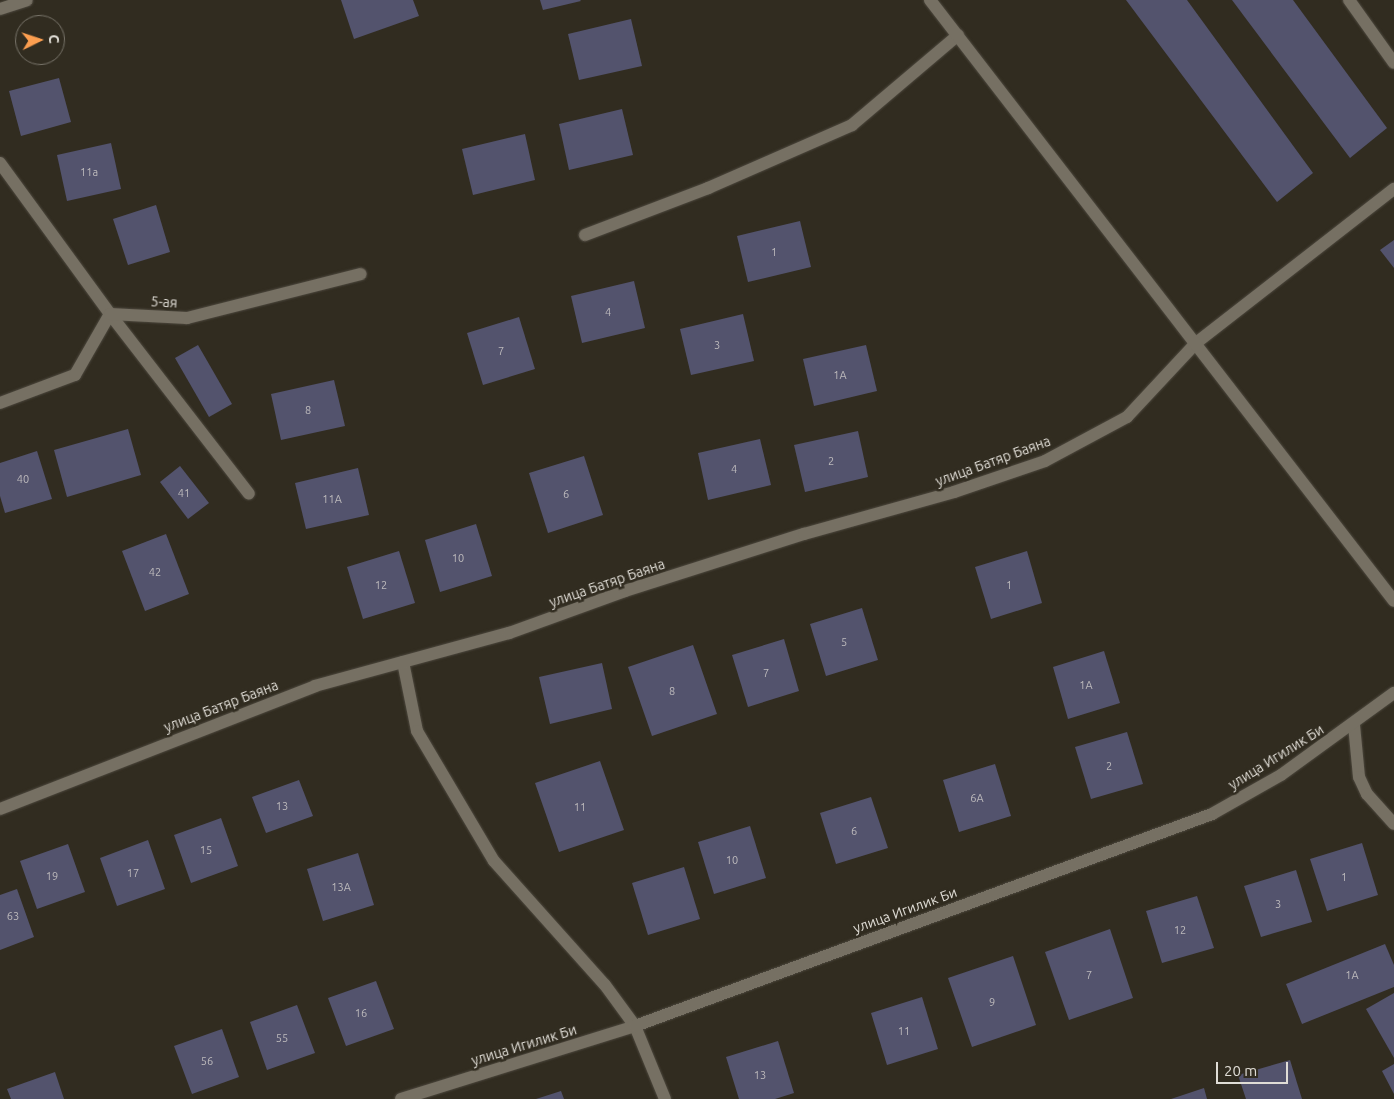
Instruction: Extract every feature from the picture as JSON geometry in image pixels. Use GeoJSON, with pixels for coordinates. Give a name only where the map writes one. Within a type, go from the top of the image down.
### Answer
{"type":"FeatureCollection","features":[{"type":"Feature","properties":{"kind":"street"},"geometry":{"type":"LineString","coordinates":[[0,9],[27,0]]}},
{"type":"Feature","properties":{"kind":"street"},"geometry":{"type":"LineString","coordinates":[[930,0],[1394,600]]}},
{"type":"Feature","properties":{"kind":"street"},"geometry":{"type":"LineString","coordinates":[[1349,0],[1394,63]]}},
{"type":"Feature","properties":{"kind":"street"},"geometry":{"type":"LineString","coordinates":[[585,234],[708,188],[852,125],[958,35]]}},
{"type":"Feature","properties":{"kind":"street"},"geometry":{"type":"LineString","coordinates":[[0,163],[110,314],[249,494]]}},
{"type":"Feature","properties":{"kind":"street","name":"улица Батяр Баяна"},"geometry":{"type":"LineString","coordinates":[[0,810],[315,686],[509,633],[625,591],[804,534],[954,492],[1045,461],[1127,417],[1196,343],[1394,189]]}},
{"type":"Feature","properties":{"kind":"street","name":"5-ая"},"geometry":{"type":"LineString","coordinates":[[110,314],[187,318],[361,274]]}},
{"type":"Feature","properties":{"kind":"street"},"geometry":{"type":"LineString","coordinates":[[0,403],[75,375],[110,314]]}},
{"type":"Feature","properties":{"kind":"street"},"geometry":{"type":"LineString","coordinates":[[403,662],[417,731],[494,861],[605,985],[635,1026],[665,1099]]}},
{"type":"Feature","properties":{"kind":"street","name":"улица Игилик Би"},"geometry":{"type":"LineString","coordinates":[[401,1099],[635,1026],[1212,814],[1282,775],[1354,725],[1394,693]]}},
{"type":"Feature","properties":{"kind":"street"},"geometry":{"type":"LineString","coordinates":[[1354,725],[1359,777],[1367,794],[1394,824]]}},
{"type":"Feature","properties":{"kind":"building"},"geometry":{"type":"Polygon","coordinates":[[[341,0],[413,0],[419,16],[354,39],[341,0]]]}},
{"type":"Feature","properties":{"kind":"building"},"geometry":{"type":"Polygon","coordinates":[[[540,0],[580,0],[581,1],[543,10],[540,0]]]}},
{"type":"Feature","properties":{"kind":"building"},"geometry":{"type":"Polygon","coordinates":[[[1126,0],[1187,0],[1313,173],[1277,202],[1126,0]]]}},
{"type":"Feature","properties":{"kind":"building"},"geometry":{"type":"Polygon","coordinates":[[[1232,0],[1293,0],[1387,128],[1350,158],[1232,0]]]}},
{"type":"Feature","properties":{"kind":"building"},"geometry":{"type":"Polygon","coordinates":[[[631,19],[642,66],[579,80],[568,34],[631,19]]]}},
{"type":"Feature","properties":{"kind":"building"},"geometry":{"type":"Polygon","coordinates":[[[59,78],[71,122],[21,136],[9,91],[59,78]]]}},
{"type":"Feature","properties":{"kind":"building"},"geometry":{"type":"Polygon","coordinates":[[[622,109],[633,155],[569,170],[559,124],[622,109]]]}},
{"type":"Feature","properties":{"kind":"building"},"geometry":{"type":"Polygon","coordinates":[[[525,134],[535,180],[473,195],[462,149],[525,134]]]}},
{"type":"Feature","properties":{"kind":"building"},"geometry":{"type":"Polygon","coordinates":[[[111,143],[121,189],[67,201],[57,155],[111,143]]]}},
{"type":"Feature","properties":{"kind":"building"},"geometry":{"type":"Polygon","coordinates":[[[156,205],[170,252],[128,265],[113,219],[156,205]]]}},
{"type":"Feature","properties":{"kind":"building"},"geometry":{"type":"Polygon","coordinates":[[[800,221],[811,267],[748,282],[737,236],[800,221]]]}},
{"type":"Feature","properties":{"kind":"building"},"geometry":{"type":"Polygon","coordinates":[[[1394,240],[1394,268],[1380,250],[1394,240]]]}},
{"type":"Feature","properties":{"kind":"building"},"geometry":{"type":"Polygon","coordinates":[[[634,281],[645,328],[582,343],[571,296],[634,281]]]}},
{"type":"Feature","properties":{"kind":"building"},"geometry":{"type":"Polygon","coordinates":[[[743,314],[754,361],[691,375],[680,329],[743,314]]]}},
{"type":"Feature","properties":{"kind":"building"},"geometry":{"type":"Polygon","coordinates":[[[519,317],[535,369],[483,385],[467,333],[519,317]]]}},
{"type":"Feature","properties":{"kind":"building"},"geometry":{"type":"Polygon","coordinates":[[[198,345],[232,404],[209,417],[175,358],[198,345]]]}},
{"type":"Feature","properties":{"kind":"building"},"geometry":{"type":"Polygon","coordinates":[[[866,345],[877,391],[814,406],[803,359],[866,345]]]}},
{"type":"Feature","properties":{"kind":"building"},"geometry":{"type":"Polygon","coordinates":[[[334,380],[345,426],[281,440],[271,394],[334,380]]]}},
{"type":"Feature","properties":{"kind":"building"},"geometry":{"type":"Polygon","coordinates":[[[128,429],[141,475],[67,497],[54,450],[128,429]]]}},
{"type":"Feature","properties":{"kind":"building"},"geometry":{"type":"Polygon","coordinates":[[[858,431],[868,477],[805,492],[794,445],[858,431]]]}},
{"type":"Feature","properties":{"kind":"building"},"geometry":{"type":"Polygon","coordinates":[[[760,439],[771,485],[708,500],[698,453],[760,439]]]}},
{"type":"Feature","properties":{"kind":"building"},"geometry":{"type":"Polygon","coordinates":[[[37,451],[52,499],[5,513],[0,496],[0,463],[37,451]]]}},
{"type":"Feature","properties":{"kind":"building"},"geometry":{"type":"Polygon","coordinates":[[[584,456],[603,515],[548,533],[529,473],[584,456]]]}},
{"type":"Feature","properties":{"kind":"building"},"geometry":{"type":"Polygon","coordinates":[[[180,466],[209,503],[188,519],[160,482],[180,466]]]}},
{"type":"Feature","properties":{"kind":"building"},"geometry":{"type":"Polygon","coordinates":[[[358,468],[369,515],[306,529],[295,483],[358,468]]]}},
{"type":"Feature","properties":{"kind":"building"},"geometry":{"type":"Polygon","coordinates":[[[476,524],[492,576],[440,592],[425,540],[476,524]]]}},
{"type":"Feature","properties":{"kind":"building"},"geometry":{"type":"Polygon","coordinates":[[[166,534],[189,594],[145,611],[122,551],[166,534]]]}},
{"type":"Feature","properties":{"kind":"building"},"geometry":{"type":"Polygon","coordinates":[[[399,551],[415,603],[363,619],[347,567],[399,551]]]}},
{"type":"Feature","properties":{"kind":"building"},"geometry":{"type":"Polygon","coordinates":[[[1027,551],[1042,603],[991,619],[975,567],[1027,551]]]}},
{"type":"Feature","properties":{"kind":"building"},"geometry":{"type":"Polygon","coordinates":[[[862,608],[878,660],[826,676],[810,624],[862,608]]]}},
{"type":"Feature","properties":{"kind":"building"},"geometry":{"type":"Polygon","coordinates":[[[784,639],[799,691],[748,707],[732,655],[784,639]]]}},
{"type":"Feature","properties":{"kind":"building"},"geometry":{"type":"Polygon","coordinates":[[[693,645],[717,714],[652,736],[628,667],[693,645]]]}},
{"type":"Feature","properties":{"kind":"building"},"geometry":{"type":"Polygon","coordinates":[[[1104,651],[1120,703],[1068,719],[1053,667],[1104,651]]]}},
{"type":"Feature","properties":{"kind":"building"},"geometry":{"type":"Polygon","coordinates":[[[602,663],[612,709],[550,724],[539,677],[602,663]]]}},
{"type":"Feature","properties":{"kind":"building"},"geometry":{"type":"Polygon","coordinates":[[[1127,732],[1143,784],[1091,799],[1075,747],[1127,732]]]}},
{"type":"Feature","properties":{"kind":"building"},"geometry":{"type":"Polygon","coordinates":[[[600,761],[624,830],[559,852],[535,783],[600,761]]]}},
{"type":"Feature","properties":{"kind":"building"},"geometry":{"type":"Polygon","coordinates":[[[995,764],[1011,816],[959,832],[943,780],[995,764]]]}},
{"type":"Feature","properties":{"kind":"building"},"geometry":{"type":"Polygon","coordinates":[[[299,780],[313,816],[266,833],[252,797],[299,780]]]}},
{"type":"Feature","properties":{"kind":"building"},"geometry":{"type":"Polygon","coordinates":[[[871,797],[888,848],[836,864],[820,813],[871,797]]]}},
{"type":"Feature","properties":{"kind":"building"},"geometry":{"type":"Polygon","coordinates":[[[221,818],[238,866],[191,883],[174,835],[221,818]]]}},
{"type":"Feature","properties":{"kind":"building"},"geometry":{"type":"Polygon","coordinates":[[[750,826],[766,878],[714,894],[698,842],[750,826]]]}},
{"type":"Feature","properties":{"kind":"building"},"geometry":{"type":"Polygon","coordinates":[[[148,840],[165,889],[117,906],[100,858],[148,840]]]}},
{"type":"Feature","properties":{"kind":"building"},"geometry":{"type":"Polygon","coordinates":[[[1362,843],[1378,895],[1327,911],[1310,859],[1362,843]]]}},
{"type":"Feature","properties":{"kind":"building"},"geometry":{"type":"Polygon","coordinates":[[[68,844],[85,892],[37,909],[20,861],[68,844]]]}},
{"type":"Feature","properties":{"kind":"building"},"geometry":{"type":"Polygon","coordinates":[[[358,853],[374,905],[323,921],[307,869],[358,853]]]}},
{"type":"Feature","properties":{"kind":"building"},"geometry":{"type":"Polygon","coordinates":[[[684,867],[700,919],[648,935],[632,883],[684,867]]]}},
{"type":"Feature","properties":{"kind":"building"},"geometry":{"type":"Polygon","coordinates":[[[1296,870],[1312,922],[1261,937],[1244,886],[1296,870]]]}},
{"type":"Feature","properties":{"kind":"building"},"geometry":{"type":"Polygon","coordinates":[[[17,889],[34,937],[0,950],[0,895],[17,889]]]}},
{"type":"Feature","properties":{"kind":"building"},"geometry":{"type":"Polygon","coordinates":[[[1197,896],[1214,948],[1162,963],[1146,911],[1197,896]]]}},
{"type":"Feature","properties":{"kind":"building"},"geometry":{"type":"Polygon","coordinates":[[[1110,929],[1133,998],[1069,1020],[1045,952],[1110,929]]]}},
{"type":"Feature","properties":{"kind":"building"},"geometry":{"type":"Polygon","coordinates":[[[1385,944],[1394,965],[1394,987],[1302,1024],[1286,984],[1385,944]]]}},
{"type":"Feature","properties":{"kind":"building"},"geometry":{"type":"Polygon","coordinates":[[[1013,956],[1036,1025],[972,1047],[948,978],[1013,956]]]}},
{"type":"Feature","properties":{"kind":"building"},"geometry":{"type":"Polygon","coordinates":[[[376,981],[394,1029],[346,1046],[328,998],[376,981]]]}},
{"type":"Feature","properties":{"kind":"building"},"geometry":{"type":"Polygon","coordinates":[[[1394,993],[1394,1058],[1366,1009],[1394,993]]]}},
{"type":"Feature","properties":{"kind":"building"},"geometry":{"type":"Polygon","coordinates":[[[922,997],[938,1049],[887,1065],[871,1013],[922,997]]]}},
{"type":"Feature","properties":{"kind":"building"},"geometry":{"type":"Polygon","coordinates":[[[297,1005],[315,1053],[267,1070],[250,1022],[297,1005]]]}},
{"type":"Feature","properties":{"kind":"building"},"geometry":{"type":"Polygon","coordinates":[[[222,1029],[239,1077],[192,1094],[174,1046],[222,1029]]]}},
{"type":"Feature","properties":{"kind":"building"},"geometry":{"type":"Polygon","coordinates":[[[778,1041],[794,1093],[775,1099],[739,1099],[726,1057],[778,1041]]]}},
{"type":"Feature","properties":{"kind":"building"},"geometry":{"type":"Polygon","coordinates":[[[1290,1060],[1302,1099],[1246,1099],[1238,1075],[1290,1060]]]}},
{"type":"Feature","properties":{"kind":"building"},"geometry":{"type":"Polygon","coordinates":[[[1394,1064],[1394,1094],[1382,1071],[1394,1064]]]}},
{"type":"Feature","properties":{"kind":"building"},"geometry":{"type":"Polygon","coordinates":[[[55,1072],[64,1099],[11,1099],[7,1089],[55,1072]]]}},
{"type":"Feature","properties":{"kind":"building"},"geometry":{"type":"Polygon","coordinates":[[[1204,1088],[1207,1099],[1171,1099],[1204,1088]]]}},
{"type":"Feature","properties":{"kind":"building"},"geometry":{"type":"Polygon","coordinates":[[[561,1091],[564,1099],[536,1099],[561,1091]]]}}]}
